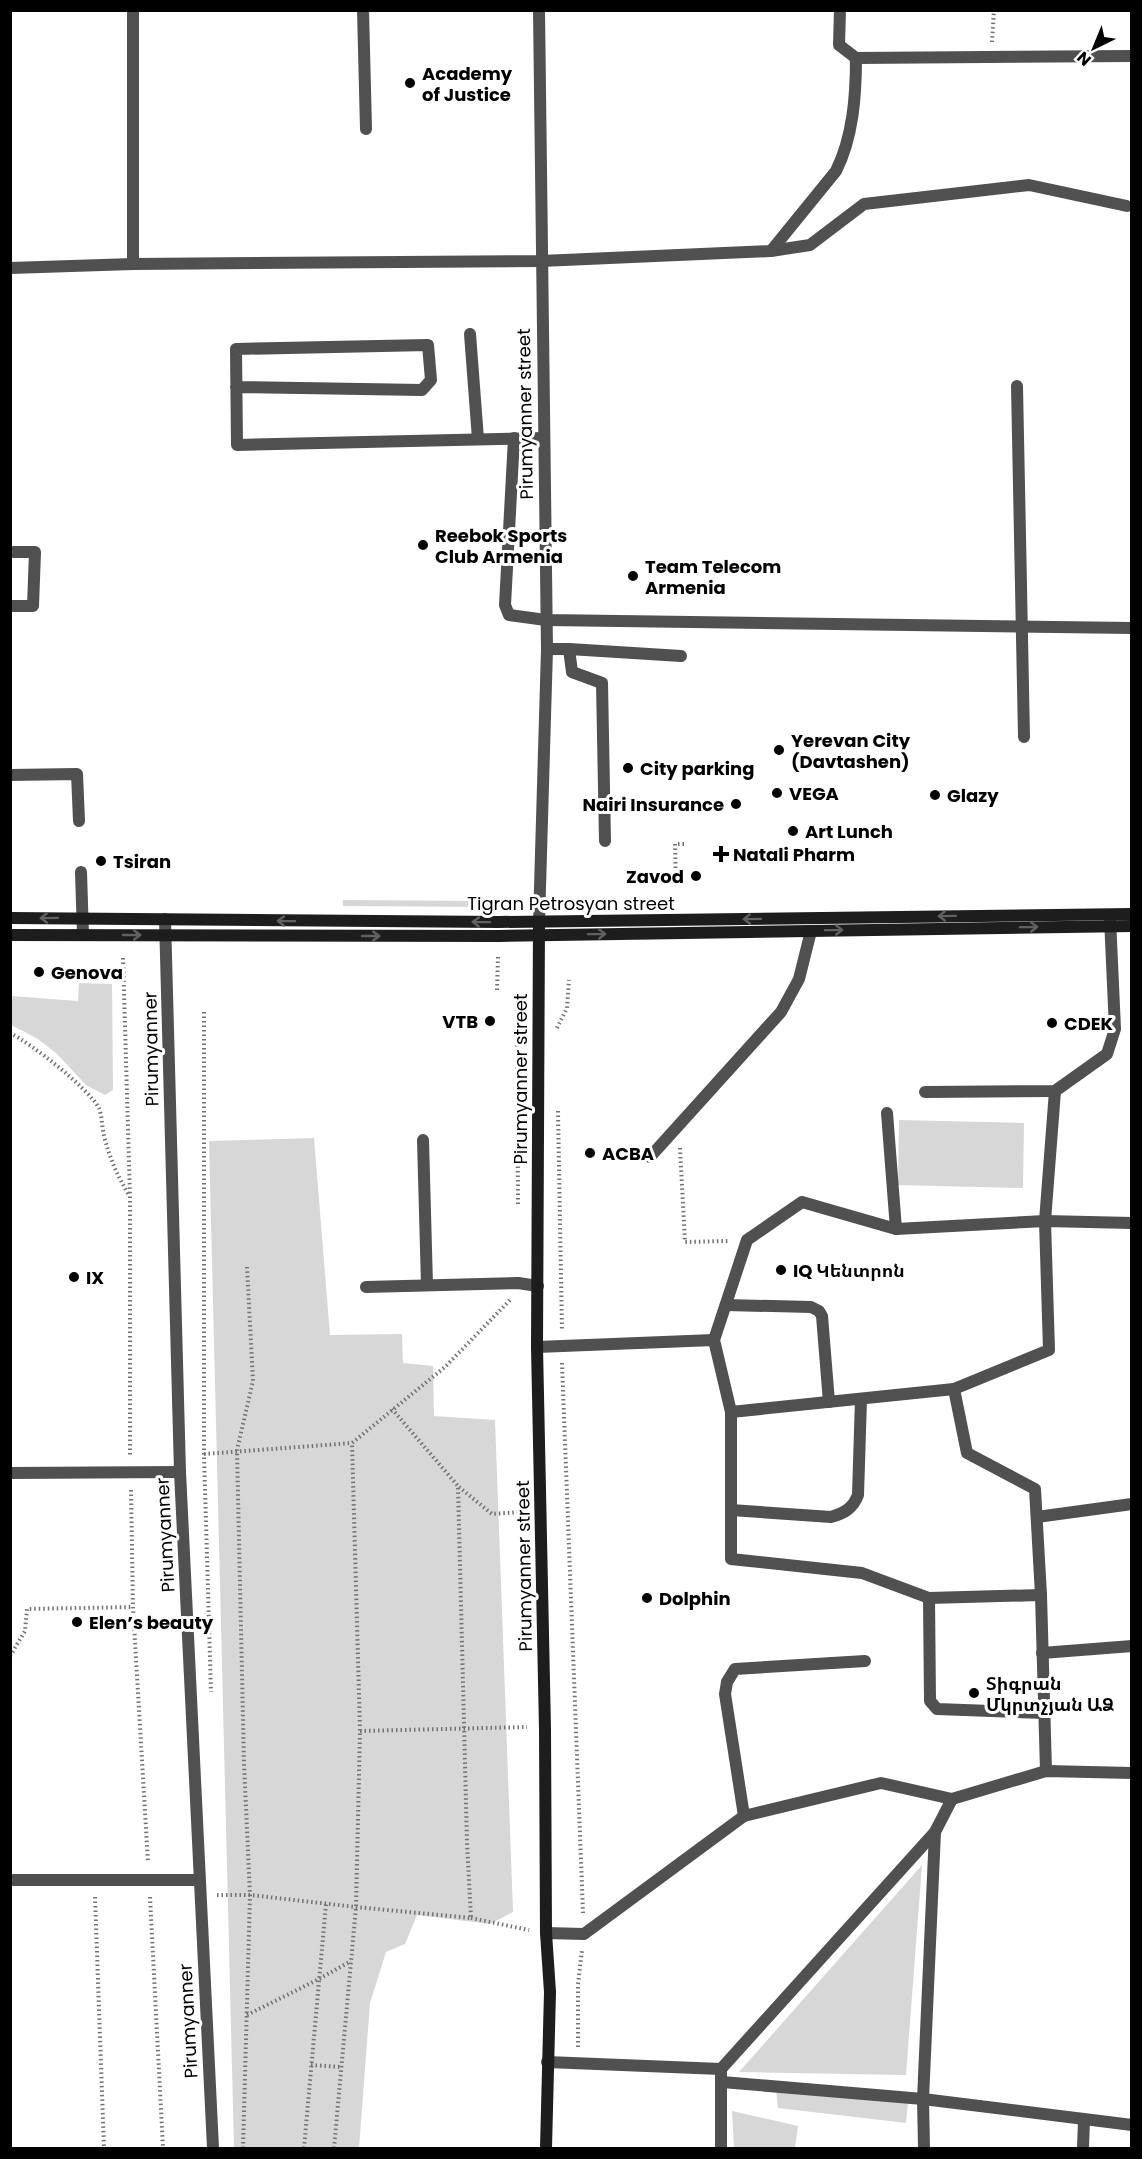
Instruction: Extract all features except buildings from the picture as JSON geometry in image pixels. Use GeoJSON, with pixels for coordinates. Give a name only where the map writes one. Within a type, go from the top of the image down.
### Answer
{"type":"FeatureCollection","features":[{"type":"Feature","properties":{"kind":"main road","name":"Tigran Petrosyan street"},"geometry":{"type":"LineString","coordinates":[[10,936],[539,935],[811,931],[1110,920],[1131,914]]}},
{"type":"Feature","properties":{"kind":"main road","name":"Tigran Petrosyan street"},"geometry":{"type":"LineString","coordinates":[[10,918],[539,922],[1110,920],[1131,926]]}},
{"type":"Feature","properties":{"kind":"main road","name":"Pirumyanner street"},"geometry":{"type":"LineString","coordinates":[[539,922],[537,1347],[545,1729],[546,1933],[550,1992],[546,2148]]}},
{"type":"Feature","properties":{"kind":"street"},"geometry":{"type":"LineString","coordinates":[[133,10],[133,264]]}},
{"type":"Feature","properties":{"kind":"street"},"geometry":{"type":"LineString","coordinates":[[363,10],[366,129]]}},
{"type":"Feature","properties":{"kind":"street","name":"Pirumyanner street"},"geometry":{"type":"LineString","coordinates":[[539,10],[547,649],[539,922]]}},
{"type":"Feature","properties":{"kind":"street"},"geometry":{"type":"LineString","coordinates":[[840,10],[839,45],[856,58],[1131,56]]}},
{"type":"Feature","properties":{"kind":"street"},"geometry":{"type":"LineString","coordinates":[[771,251],[836,171],[843,156],[856,93],[856,58]]}},
{"type":"Feature","properties":{"kind":"street"},"geometry":{"type":"LineString","coordinates":[[10,268],[133,264],[541,261],[771,251],[810,245],[864,204],[1029,185],[1126,206]]}},
{"type":"Feature","properties":{"kind":"street"},"geometry":{"type":"LineString","coordinates":[[470,334],[478,439]]}},
{"type":"Feature","properties":{"kind":"street"},"geometry":{"type":"LineString","coordinates":[[236,387],[422,390],[430,380],[428,345],[236,349],[236,387],[237,445],[544,438]]}},
{"type":"Feature","properties":{"kind":"street"},"geometry":{"type":"LineString","coordinates":[[1017,386],[1024,737]]}},
{"type":"Feature","properties":{"kind":"street"},"geometry":{"type":"LineString","coordinates":[[514,438],[505,604],[509,615],[546,620],[1131,628]]}},
{"type":"Feature","properties":{"kind":"street"},"geometry":{"type":"LineString","coordinates":[[10,552],[35,552],[33,606],[10,606]]}},
{"type":"Feature","properties":{"kind":"street"},"geometry":{"type":"LineString","coordinates":[[547,649],[681,656]]}},
{"type":"Feature","properties":{"kind":"street"},"geometry":{"type":"LineString","coordinates":[[569,649],[572,672],[602,683],[605,841]]}},
{"type":"Feature","properties":{"kind":"street"},"geometry":{"type":"LineString","coordinates":[[10,776],[77,774],[78,821]]}},
{"type":"Feature","properties":{"kind":"street"},"geometry":{"type":"LineString","coordinates":[[81,872],[83,935]]}},
{"type":"Feature","properties":{"kind":"street","name":"Pirumyanner"},"geometry":{"type":"LineString","coordinates":[[165,920],[180,1472],[213,2148]]}},
{"type":"Feature","properties":{"kind":"street"},"geometry":{"type":"LineString","coordinates":[[924,1092],[1055,1091],[1107,1054],[1115,1029],[1110,920]]}},
{"type":"Feature","properties":{"kind":"street"},"geometry":{"type":"LineString","coordinates":[[650,1157],[782,1012],[799,979],[811,931]]}},
{"type":"Feature","properties":{"kind":"street"},"geometry":{"type":"LineString","coordinates":[[731,1412],[954,1389],[1049,1350],[1045,1221],[1055,1091]]}},
{"type":"Feature","properties":{"kind":"street"},"geometry":{"type":"LineString","coordinates":[[887,1113],[896,1229]]}},
{"type":"Feature","properties":{"kind":"street"},"geometry":{"type":"LineString","coordinates":[[423,1140],[426,1285]]}},
{"type":"Feature","properties":{"kind":"street"},"geometry":{"type":"LineString","coordinates":[[1041,1595],[929,1598],[862,1573],[731,1559],[731,1412],[714,1340],[747,1240],[802,1202],[896,1229],[1045,1221],[1131,1223]]}},
{"type":"Feature","properties":{"kind":"street"},"geometry":{"type":"LineString","coordinates":[[366,1287],[518,1283],[538,1286]]}},
{"type":"Feature","properties":{"kind":"street"},"geometry":{"type":"LineString","coordinates":[[726,1305],[811,1307],[819,1311],[822,1316],[829,1402]]}},
{"type":"Feature","properties":{"kind":"street"},"geometry":{"type":"LineString","coordinates":[[537,1347],[714,1340]]}},
{"type":"Feature","properties":{"kind":"street"},"geometry":{"type":"LineString","coordinates":[[954,1389],[968,1453],[1035,1489],[1041,1595],[1046,1771]]}},
{"type":"Feature","properties":{"kind":"street"},"geometry":{"type":"LineString","coordinates":[[731,1510],[831,1517],[843,1514],[854,1505],[858,1495],[861,1399]]}},
{"type":"Feature","properties":{"kind":"street"},"geometry":{"type":"LineString","coordinates":[[10,1473],[180,1472]]}},
{"type":"Feature","properties":{"kind":"street"},"geometry":{"type":"LineString","coordinates":[[1037,1517],[1131,1504]]}},
{"type":"Feature","properties":{"kind":"street"},"geometry":{"type":"LineString","coordinates":[[929,1598],[930,1701],[937,1709],[1044,1713]]}},
{"type":"Feature","properties":{"kind":"street"},"geometry":{"type":"LineString","coordinates":[[1042,1653],[1131,1646]]}},
{"type":"Feature","properties":{"kind":"street"},"geometry":{"type":"LineString","coordinates":[[744,1816],[725,1694],[727,1683],[735,1670],[865,1661]]}},
{"type":"Feature","properties":{"kind":"street"},"geometry":{"type":"LineString","coordinates":[[546,1933],[584,1934],[744,1816],[881,1782],[952,1799],[1046,1771],[1131,1773]]}},
{"type":"Feature","properties":{"kind":"street"},"geometry":{"type":"LineString","coordinates":[[721,2148],[721,2069],[935,1832],[952,1799]]}},
{"type":"Feature","properties":{"kind":"street"},"geometry":{"type":"LineString","coordinates":[[924,2148],[923,2099],[935,1832]]}},
{"type":"Feature","properties":{"kind":"street"},"geometry":{"type":"LineString","coordinates":[[10,1874],[11,1880],[199,1880]]}},
{"type":"Feature","properties":{"kind":"street"},"geometry":{"type":"LineString","coordinates":[[547,2062],[721,2069]]}},
{"type":"Feature","properties":{"kind":"street"},"geometry":{"type":"LineString","coordinates":[[722,2082],[923,2099],[1131,2125]]}},
{"type":"Feature","properties":{"kind":"street"},"geometry":{"type":"LineString","coordinates":[[1083,2148],[1084,2120]]}},
{"type":"Feature","properties":{"kind":"path"},"geometry":{"type":"LineString","coordinates":[[991,57],[994,10]]}},
{"type":"Feature","properties":{"kind":"path"},"geometry":{"type":"LineString","coordinates":[[676,886],[675,844],[684,844]]}},
{"type":"Feature","properties":{"kind":"path"},"geometry":{"type":"LineString","coordinates":[[497,990],[498,957]]}},
{"type":"Feature","properties":{"kind":"path"},"geometry":{"type":"LineString","coordinates":[[123,958],[130,1196],[130,1473],[133,1607],[163,2148]]}},
{"type":"Feature","properties":{"kind":"path"},"geometry":{"type":"LineString","coordinates":[[557,1029],[567,1008],[569,980]]}},
{"type":"Feature","properties":{"kind":"path"},"geometry":{"type":"LineString","coordinates":[[204,1012],[204,1454],[211,1692]]}},
{"type":"Feature","properties":{"kind":"path"},"geometry":{"type":"LineString","coordinates":[[10,1033],[50,1060],[90,1097],[99,1109],[114,1169],[130,1196]]}},
{"type":"Feature","properties":{"kind":"path"},"geometry":{"type":"LineString","coordinates":[[558,1100],[562,1346],[584,1934],[578,1984],[578,2063]]}},
{"type":"Feature","properties":{"kind":"path"},"geometry":{"type":"LineString","coordinates":[[680,1145],[685,1242],[747,1240]]}},
{"type":"Feature","properties":{"kind":"path"},"geometry":{"type":"LineString","coordinates":[[243,2148],[250,1895],[244,1764],[237,1450],[253,1381],[247,1267]]}},
{"type":"Feature","properties":{"kind":"path"},"geometry":{"type":"LineString","coordinates":[[204,1454],[352,1443],[445,1367],[518,1292]]}},
{"type":"Feature","properties":{"kind":"path"},"geometry":{"type":"LineString","coordinates":[[392,1409],[458,1486],[492,1514],[521,1512]]}},
{"type":"Feature","properties":{"kind":"path"},"geometry":{"type":"LineString","coordinates":[[334,2148],[356,1907],[360,1731],[352,1443]]}},
{"type":"Feature","properties":{"kind":"path"},"geometry":{"type":"LineString","coordinates":[[458,1486],[471,1918]]}},
{"type":"Feature","properties":{"kind":"path"},"geometry":{"type":"LineString","coordinates":[[10,1656],[25,1631],[27,1609],[133,1607]]}},
{"type":"Feature","properties":{"kind":"path"},"geometry":{"type":"LineString","coordinates":[[360,1731],[527,1727]]}},
{"type":"Feature","properties":{"kind":"path"},"geometry":{"type":"LineString","coordinates":[[94,1880],[104,2148]]}},
{"type":"Feature","properties":{"kind":"path"},"geometry":{"type":"LineString","coordinates":[[217,1906],[216,1895],[250,1895],[471,1918],[546,1933]]}},
{"type":"Feature","properties":{"kind":"path"},"geometry":{"type":"LineString","coordinates":[[304,2148],[326,1904]]}},
{"type":"Feature","properties":{"kind":"path"},"geometry":{"type":"LineString","coordinates":[[247,2014],[351,1961]]}},
{"type":"Feature","properties":{"kind":"path"},"geometry":{"type":"LineString","coordinates":[[311,2065],[341,2067]]}},
{"type":"Feature","properties":{"kind":"shaded area"},"geometry":{"type":"Polygon","coordinates":[[[343,900],[490,901],[490,907],[343,906],[343,900]]]}},
{"type":"Feature","properties":{"kind":"shaded area"},"geometry":{"type":"Polygon","coordinates":[[[79,983],[112,984],[113,1090],[105,1095],[86,1085],[56,1053],[38,1039],[11,1025],[11,996],[78,1001],[79,983]]]}},
{"type":"Feature","properties":{"kind":"shaded area"},"geometry":{"type":"Polygon","coordinates":[[[899,1120],[1024,1123],[1023,1188],[898,1185],[899,1120]]]}},
{"type":"Feature","properties":{"kind":"shaded area"},"geometry":{"type":"Polygon","coordinates":[[[314,1138],[330,1335],[402,1334],[403,1363],[433,1366],[434,1416],[495,1420],[513,1912],[490,1924],[417,1915],[405,1944],[386,1952],[370,2003],[359,2148],[234,2148],[209,1141],[314,1138]]]}},
{"type":"Feature","properties":{"kind":"shaded area"},"geometry":{"type":"Polygon","coordinates":[[[922,1865],[906,2075],[739,2072],[922,1865]]]}},
{"type":"Feature","properties":{"kind":"shaded area"},"geometry":{"type":"Polygon","coordinates":[[[776,2090],[908,2103],[906,2123],[778,2108],[776,2090]]]}},
{"type":"Feature","properties":{"kind":"shaded area"},"geometry":{"type":"Polygon","coordinates":[[[732,2111],[798,2126],[795,2148],[734,2148],[732,2111]]]}},
{"type":"Feature","properties":{"kind":"place","name":"Academy of Justice"},"geometry":{"type":"Point","coordinates":[410,83]}},
{"type":"Feature","properties":{"kind":"place","name":"Reebok Sports Club Armenia"},"geometry":{"type":"Point","coordinates":[423,545]}},
{"type":"Feature","properties":{"kind":"place","name":"Team Telecom Armenia"},"geometry":{"type":"Point","coordinates":[633,576]}},
{"type":"Feature","properties":{"kind":"place","name":"Yerevan City (Davtashen)"},"geometry":{"type":"Point","coordinates":[779,750]}},
{"type":"Feature","properties":{"kind":"place","name":"City parking"},"geometry":{"type":"Point","coordinates":[628,768]}},
{"type":"Feature","properties":{"kind":"place","name":"VEGA"},"geometry":{"type":"Point","coordinates":[777,793]}},
{"type":"Feature","properties":{"kind":"place","name":"Glazy"},"geometry":{"type":"Point","coordinates":[935,795]}},
{"type":"Feature","properties":{"kind":"place","name":"Nairi Insurance"},"geometry":{"type":"Point","coordinates":[736,804]}},
{"type":"Feature","properties":{"kind":"place","name":"Art Lunch"},"geometry":{"type":"Point","coordinates":[793,831]}},
{"type":"Feature","properties":{"kind":"place","name":"Natali Pharm"},"geometry":{"type":"Point","coordinates":[721,854]}},
{"type":"Feature","properties":{"kind":"place","name":"Tsiran"},"geometry":{"type":"Point","coordinates":[101,861]}},
{"type":"Feature","properties":{"kind":"place","name":"Zavod"},"geometry":{"type":"Point","coordinates":[696,876]}},
{"type":"Feature","properties":{"kind":"place","name":"Genova"},"geometry":{"type":"Point","coordinates":[39,972]}},
{"type":"Feature","properties":{"kind":"place","name":"VTB"},"geometry":{"type":"Point","coordinates":[490,1021]}},
{"type":"Feature","properties":{"kind":"place","name":"CDEK"},"geometry":{"type":"Point","coordinates":[1052,1023]}},
{"type":"Feature","properties":{"kind":"place","name":"ACBA"},"geometry":{"type":"Point","coordinates":[590,1153]}},
{"type":"Feature","properties":{"kind":"place","name":"IQ Կենտրոն"},"geometry":{"type":"Point","coordinates":[781,1270]}},
{"type":"Feature","properties":{"kind":"place","name":"IX"},"geometry":{"type":"Point","coordinates":[74,1277]}},
{"type":"Feature","properties":{"kind":"place","name":"Dolphin"},"geometry":{"type":"Point","coordinates":[647,1598]}},
{"type":"Feature","properties":{"kind":"place","name":"Elen’s beauty"},"geometry":{"type":"Point","coordinates":[77,1622]}},
{"type":"Feature","properties":{"kind":"place","name":"Տիգրան Մկրտչյան ԱՁ"},"geometry":{"type":"Point","coordinates":[974,1693]}}]}
